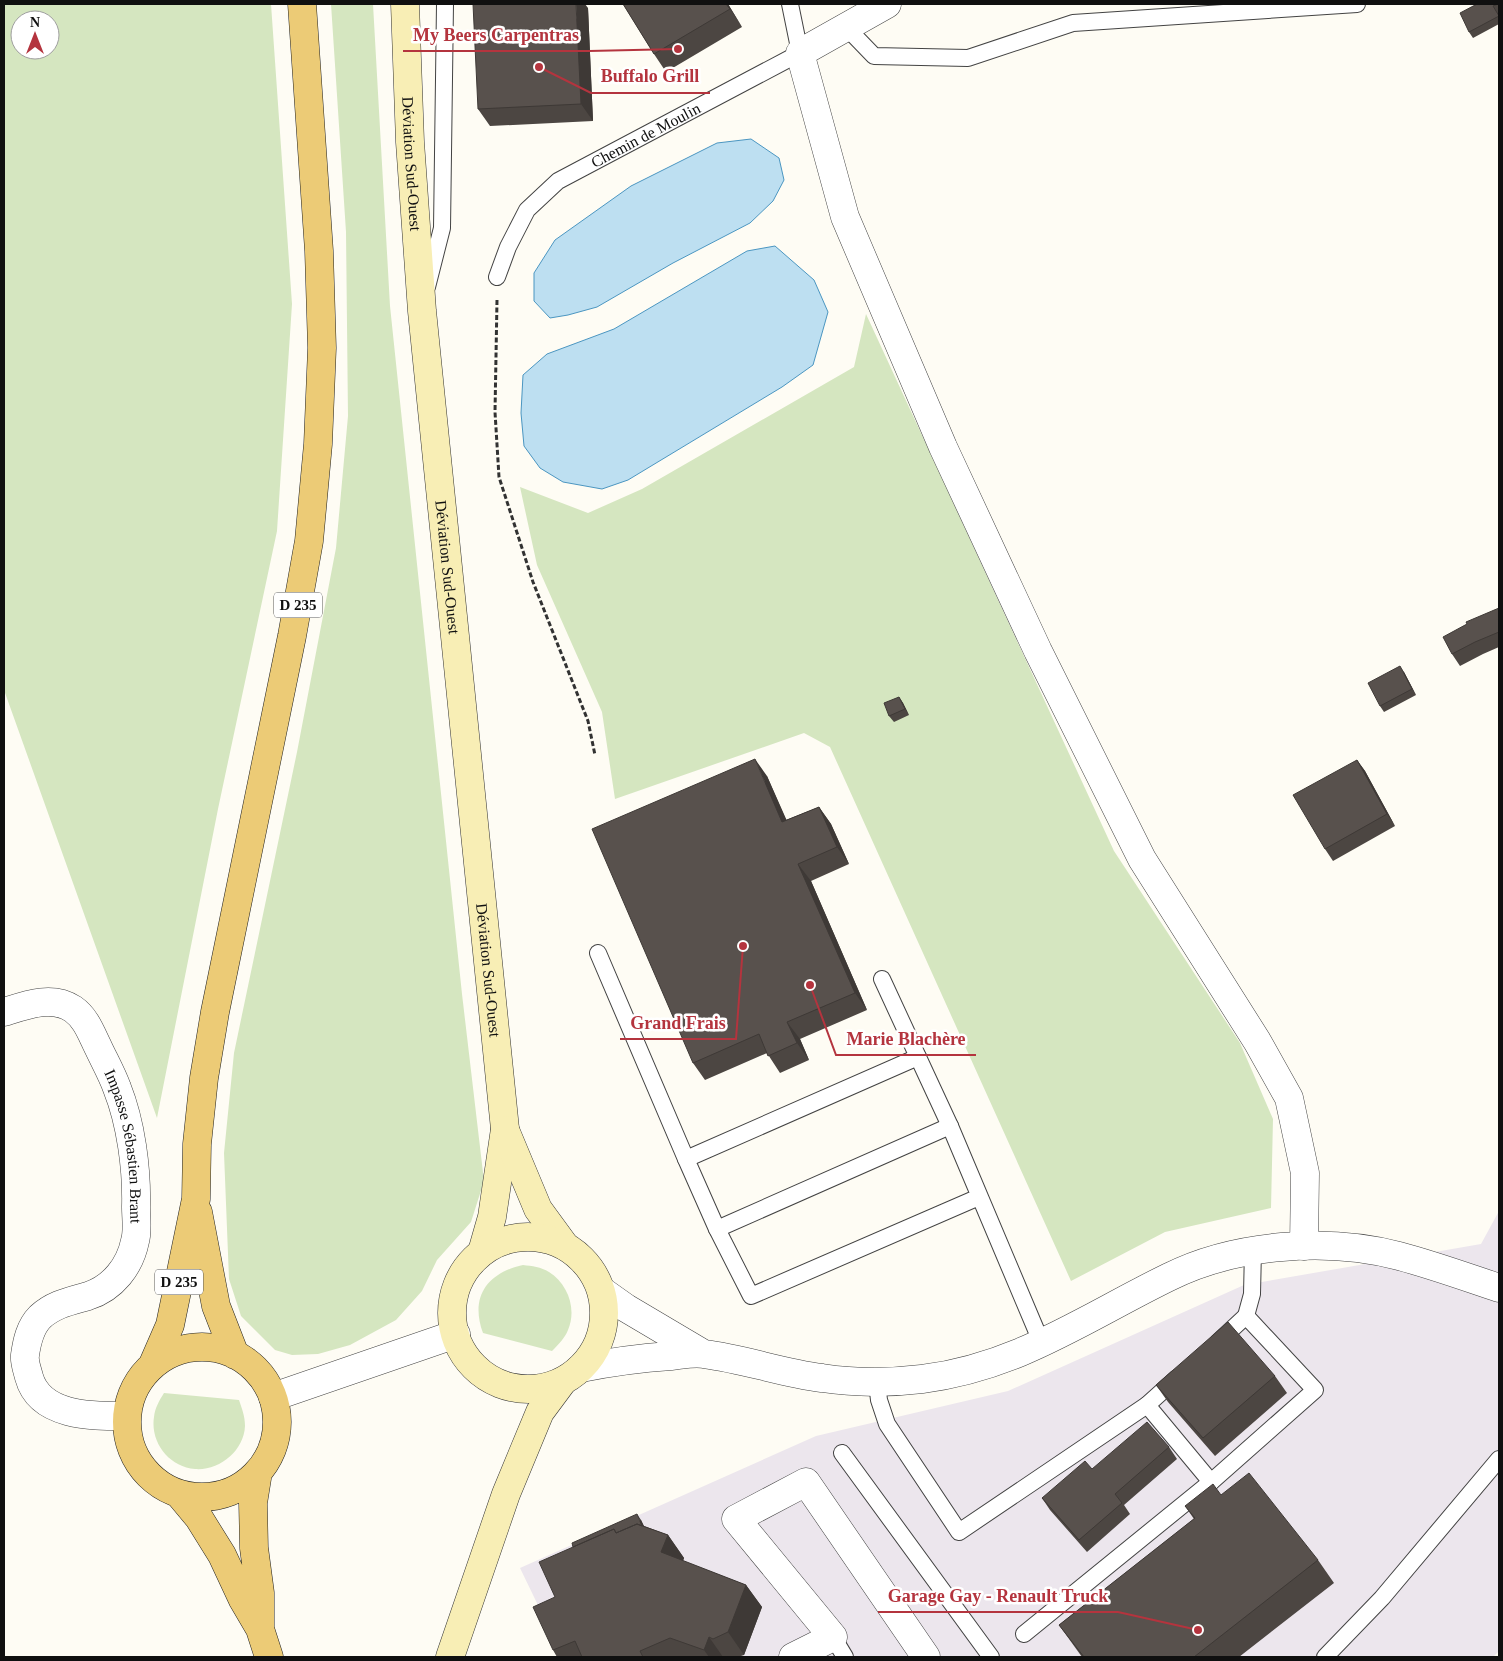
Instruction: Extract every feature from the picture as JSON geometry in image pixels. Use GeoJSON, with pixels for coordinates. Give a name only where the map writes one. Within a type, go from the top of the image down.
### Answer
{"type":"FeatureCollection","features":[{"type":"Feature","properties":{"kind":"main road","name":"D 235"},"geometry":{"type":"LineString","coordinates":[[153,1364],[170,1325],[196,1199],[198,1144],[204,1078],[215,1012],[294,626],[309,541],[318,444],[322,348],[319,261],[302,4]]}},
{"type":"Feature","properties":{"kind":"main road","name":"Déviation Sud-Ouest"},"geometry":{"type":"LineString","coordinates":[[405,4],[410,142],[422,311],[505,1130]]}},
{"type":"Feature","properties":{"kind":"main road"},"geometry":{"type":"LineString","coordinates":[[505,1130],[538,1209],[564,1246]]}},
{"type":"Feature","properties":{"kind":"main road"},"geometry":{"type":"LineString","coordinates":[[482,1252],[492,1217],[505,1130]]}},
{"type":"Feature","properties":{"kind":"main road","name":"D 235"},"geometry":{"type":"LineString","coordinates":[[196,1199],[216,1306],[235,1355]]}},
{"type":"Feature","properties":{"kind":"main road"},"geometry":{"type":"LineString","coordinates":[[450,1657],[506,1494],[540,1412],[594,1352],[602,1333],[605,1312],[602,1291],[594,1273],[581,1257],[564,1246],[544,1238],[522,1237],[501,1242],[482,1252],[468,1265],[458,1282],[453,1299],[452,1324],[460,1348],[472,1364],[487,1377],[505,1386],[525,1389],[544,1388],[572,1375]]}},
{"type":"Feature","properties":{"kind":"main road"},"geometry":{"type":"LineString","coordinates":[[198,1347],[222,1349],[244,1360],[262,1376],[273,1397],[277,1421],[273,1445],[258,1472],[245,1484],[224,1494],[201,1497],[179,1494],[158,1483],[141,1468],[131,1447],[126,1416],[129,1402],[138,1381],[153,1364],[174,1352],[198,1347]]}},
{"type":"Feature","properties":{"kind":"main road"},"geometry":{"type":"LineString","coordinates":[[258,1472],[253,1503],[254,1548],[260,1593],[260,1629]]}},
{"type":"Feature","properties":{"kind":"main road"},"geometry":{"type":"LineString","coordinates":[[179,1494],[199,1518],[222,1555],[243,1600],[260,1629],[269,1657]]}},
{"type":"Feature","properties":{"kind":"street","name":"Chemin de Moulin"},"geometry":{"type":"LineString","coordinates":[[800,53],[887,4]]}},
{"type":"Feature","properties":{"kind":"street"},"geometry":{"type":"LineString","coordinates":[[800,53],[845,217],[944,447],[1038,651],[1142,859],[1257,1041],[1289,1098],[1305,1173],[1304,1246]]}},
{"type":"Feature","properties":{"kind":"street","name":"Impasse Sébastien Brant"},"geometry":{"type":"LineString","coordinates":[[4,1012],[34,1003],[53,1002],[73,1009],[85,1020],[117,1088],[126,1116],[136,1181],[136,1240],[126,1266],[110,1284],[91,1295],[57,1305],[39,1317],[28,1336],[24,1360],[31,1384],[48,1404],[70,1413],[126,1416]]}},
{"type":"Feature","properties":{"kind":"street"},"geometry":{"type":"LineString","coordinates":[[572,1375],[620,1360],[702,1353],[821,1378],[877,1383],[922,1379],[964,1372],[1007,1359],[1042,1344],[1171,1275],[1215,1258],[1253,1250],[1304,1246],[1352,1248],[1397,1256],[1499,1288]]}},
{"type":"Feature","properties":{"kind":"street"},"geometry":{"type":"LineString","coordinates":[[1469,1278],[1499,1298]]}},
{"type":"Feature","properties":{"kind":"street"},"geometry":{"type":"LineString","coordinates":[[602,1291],[626,1308],[702,1353]]}},
{"type":"Feature","properties":{"kind":"street"},"geometry":{"type":"LineString","coordinates":[[273,1397],[456,1334]]}},
{"type":"Feature","properties":{"kind":"street"},"geometry":{"type":"LineString","coordinates":[[793,1657],[838,1647],[736,1519],[806,1482],[926,1657]]}},
{"type":"Feature","properties":{"kind":"lane"},"geometry":{"type":"LineString","coordinates":[[422,311],[442,228],[444,4]]}},
{"type":"Feature","properties":{"kind":"lane"},"geometry":{"type":"LineString","coordinates":[[790,4],[800,53]]}},
{"type":"Feature","properties":{"kind":"lane"},"geometry":{"type":"LineString","coordinates":[[846,27],[874,56],[968,58],[1073,23],[1357,4]]}},
{"type":"Feature","properties":{"kind":"lane","name":"Chemin de Moulin"},"geometry":{"type":"LineString","coordinates":[[497,277],[508,247],[526,210],[558,181],[800,53]]}},
{"type":"Feature","properties":{"kind":"lane"},"geometry":{"type":"LineString","coordinates":[[598,953],[717,1229],[751,1296],[979,1196]]}},
{"type":"Feature","properties":{"kind":"lane"},"geometry":{"type":"LineString","coordinates":[[882,979],[950,1126],[1042,1344]]}},
{"type":"Feature","properties":{"kind":"lane"},"geometry":{"type":"LineString","coordinates":[[686,1159],[918,1057]]}},
{"type":"Feature","properties":{"kind":"lane"},"geometry":{"type":"LineString","coordinates":[[717,1229],[950,1126]]}},
{"type":"Feature","properties":{"kind":"lane"},"geometry":{"type":"LineString","coordinates":[[1204,1354],[1246,1316],[1252,1294],[1253,1250]]}},
{"type":"Feature","properties":{"kind":"lane"},"geometry":{"type":"LineString","coordinates":[[1024,1634],[1211,1482],[1315,1390],[1246,1316]]}},
{"type":"Feature","properties":{"kind":"lane"},"geometry":{"type":"LineString","coordinates":[[877,1383],[879,1400],[887,1424],[959,1532],[1147,1405],[1189,1367]]}},
{"type":"Feature","properties":{"kind":"lane"},"geometry":{"type":"LineString","coordinates":[[1147,1405],[1211,1482]]}},
{"type":"Feature","properties":{"kind":"lane"},"geometry":{"type":"LineString","coordinates":[[842,1453],[991,1657]]}},
{"type":"Feature","properties":{"kind":"lane"},"geometry":{"type":"LineString","coordinates":[[1325,1657],[1382,1598],[1499,1459]]}},
{"type":"Feature","properties":{"kind":"path"},"geometry":{"type":"LineString","coordinates":[[497,277],[495,412],[499,478],[533,582],[588,721],[595,755]]}},
{"type":"Feature","properties":{"kind":"shaded area"},"geometry":{"type":"Polygon","coordinates":[[[1499,1211],[1499,1651],[1493,1657],[563,1657],[520,1568],[816,1436],[1008,1391],[1244,1285],[1481,1244],[1499,1211]]]}},
{"type":"Feature","properties":{"kind":"green space"},"geometry":{"type":"Polygon","coordinates":[[[4,4],[271,4],[292,304],[277,531],[218,809],[157,1118],[4,690],[4,4]]]}},
{"type":"Feature","properties":{"kind":"green space"},"geometry":{"type":"Polygon","coordinates":[[[331,4],[373,4],[390,306],[462,994],[484,1181],[471,1222],[437,1260],[422,1291],[396,1320],[350,1345],[318,1354],[292,1355],[275,1350],[241,1316],[229,1279],[224,1153],[234,1053],[297,752],[336,548],[348,416],[346,232],[331,4]]]}},
{"type":"Feature","properties":{"kind":"green space"},"geometry":{"type":"Polygon","coordinates":[[[866,314],[1114,851],[1240,1043],[1273,1119],[1271,1208],[1165,1232],[1071,1281],[830,747],[804,733],[615,799],[602,712],[537,565],[520,487],[588,513],[642,489],[854,367],[866,314]]]}},
{"type":"Feature","properties":{"kind":"green space"},"geometry":{"type":"Polygon","coordinates":[[[523,1265],[540,1268],[556,1277],[566,1290],[569,1298],[572,1314],[571,1322],[563,1339],[552,1351],[483,1333],[479,1320],[479,1309],[480,1298],[484,1289],[499,1274],[523,1265]]]}},
{"type":"Feature","properties":{"kind":"green space"},"geometry":{"type":"Polygon","coordinates":[[[164,1393],[239,1400],[244,1416],[244,1435],[240,1444],[229,1458],[213,1467],[195,1469],[177,1464],[163,1452],[155,1435],[154,1417],[164,1393]]]}},
{"type":"Feature","properties":{"kind":"water"},"geometry":{"type":"Polygon","coordinates":[[[751,139],[779,158],[784,180],[773,201],[750,223],[673,263],[597,307],[550,318],[534,301],[534,273],[555,240],[631,186],[717,143],[751,139]]]}},
{"type":"Feature","properties":{"kind":"water"},"geometry":{"type":"Polygon","coordinates":[[[775,246],[814,280],[828,312],[813,365],[782,387],[628,480],[602,489],[563,482],[540,468],[524,446],[521,413],[523,375],[547,354],[614,329],[747,251],[775,246]]]}},
{"type":"Feature","properties":{"kind":"building"},"geometry":{"type":"Polygon","coordinates":[[[473,4],[576,4],[581,104],[478,109],[473,4]]]}},
{"type":"Feature","properties":{"kind":"building"},"geometry":{"type":"Polygon","coordinates":[[[623,4],[726,4],[730,9],[654,54],[623,4]]]}},
{"type":"Feature","properties":{"kind":"building"},"geometry":{"type":"Polygon","coordinates":[[[1477,4],[1498,4],[1493,6],[1499,16],[1469,32],[1460,13],[1477,4]]]}},
{"type":"Feature","properties":{"kind":"building"},"geometry":{"type":"Polygon","coordinates":[[[1499,608],[1499,632],[1452,654],[1443,637],[1467,624],[1466,622],[1499,608]]]}},
{"type":"Feature","properties":{"kind":"building"},"geometry":{"type":"Polygon","coordinates":[[[1400,666],[1412,689],[1380,706],[1368,683],[1400,666]]]}},
{"type":"Feature","properties":{"kind":"building"},"geometry":{"type":"Polygon","coordinates":[[[899,697],[905,709],[889,716],[884,703],[899,697]]]}},
{"type":"Feature","properties":{"kind":"building"},"geometry":{"type":"Polygon","coordinates":[[[755,759],[782,822],[819,807],[837,847],[798,864],[855,993],[787,1022],[797,1043],[768,1056],[759,1034],[693,1063],[592,829],[755,759]]]}},
{"type":"Feature","properties":{"kind":"building"},"geometry":{"type":"Polygon","coordinates":[[[1357,760],[1387,814],[1325,849],[1293,795],[1357,760]]]}},
{"type":"Feature","properties":{"kind":"building"},"geometry":{"type":"Polygon","coordinates":[[[1228,1322],[1275,1376],[1203,1438],[1156,1385],[1228,1322]]]}},
{"type":"Feature","properties":{"kind":"building"},"geometry":{"type":"Polygon","coordinates":[[[1147,1422],[1169,1447],[1115,1494],[1122,1503],[1079,1540],[1042,1498],[1085,1461],[1092,1469],[1147,1422]]]}},
{"type":"Feature","properties":{"kind":"building"},"geometry":{"type":"Polygon","coordinates":[[[1249,1473],[1318,1560],[1194,1657],[1084,1657],[1059,1625],[1195,1518],[1185,1506],[1213,1484],[1221,1495],[1249,1473]]]}},
{"type":"Feature","properties":{"kind":"building"},"geometry":{"type":"Polygon","coordinates":[[[637,1514],[642,1526],[637,1524],[616,1533],[614,1529],[573,1547],[572,1543],[637,1514]]]}},
{"type":"Feature","properties":{"kind":"building"},"geometry":{"type":"Polygon","coordinates":[[[637,1524],[668,1535],[661,1552],[746,1585],[728,1632],[713,1639],[709,1637],[704,1650],[670,1638],[640,1651],[643,1657],[582,1657],[575,1641],[553,1650],[533,1607],[555,1597],[539,1562],[614,1529],[616,1533],[637,1524]]]}},
{"type":"Feature","properties":{"kind":"place","name":"My Beers Carpentras"},"geometry":{"type":"Point","coordinates":[678,49]}},
{"type":"Feature","properties":{"kind":"place","name":"Buffalo Grill"},"geometry":{"type":"Point","coordinates":[539,67]}},
{"type":"Feature","properties":{"kind":"place","name":"Grand Frais"},"geometry":{"type":"Point","coordinates":[743,946]}},
{"type":"Feature","properties":{"kind":"place","name":"Marie Blachère"},"geometry":{"type":"Point","coordinates":[810,985]}},
{"type":"Feature","properties":{"kind":"place","name":"Garage Gay - Renault Truck"},"geometry":{"type":"Point","coordinates":[1198,1630]}}]}
